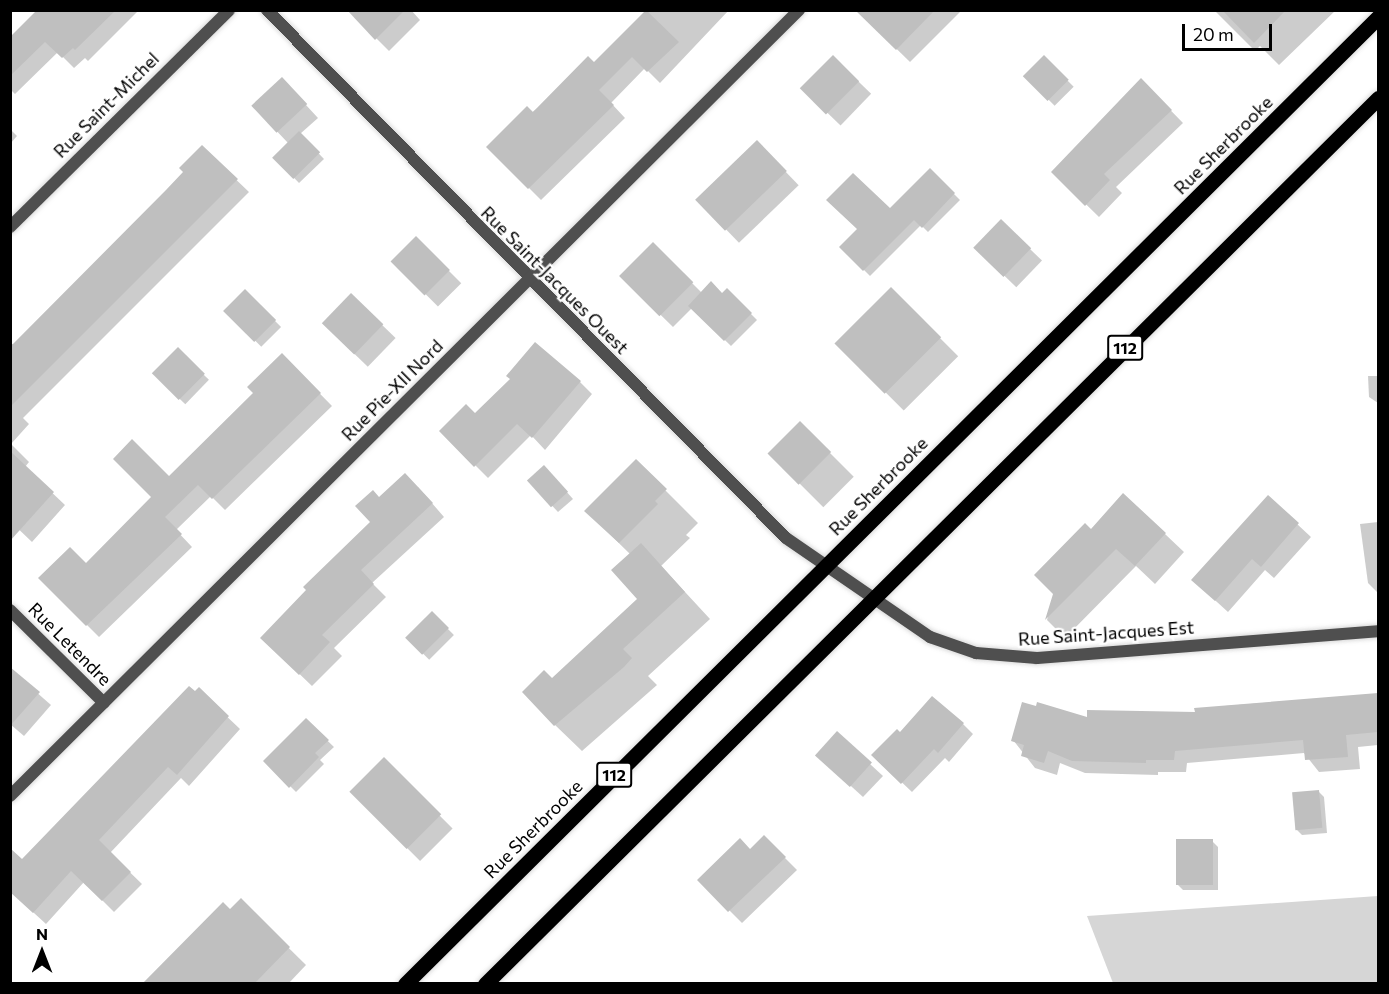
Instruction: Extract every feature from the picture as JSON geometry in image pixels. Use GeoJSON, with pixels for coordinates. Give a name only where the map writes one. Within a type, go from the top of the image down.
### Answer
{"type":"FeatureCollection","features":[{"type":"Feature","properties":{"kind":"main road","name":"Rue Sherbrooke"},"geometry":{"type":"LineString","coordinates":[[405,984],[1378,17]]}},
{"type":"Feature","properties":{"kind":"main road","name":"112"},"geometry":{"type":"LineString","coordinates":[[485,984],[1378,98]]}},
{"type":"Feature","properties":{"kind":"street","name":"Rue Saint-Michel"},"geometry":{"type":"LineString","coordinates":[[10,227],[229,10]]}},
{"type":"Feature","properties":{"kind":"street","name":"Rue Saint-Jacques Ouest"},"geometry":{"type":"LineString","coordinates":[[267,10],[528,279],[786,538],[824,567]]}},
{"type":"Feature","properties":{"kind":"street","name":"Rue Pie-XII Nord"},"geometry":{"type":"LineString","coordinates":[[10,796],[799,10]]}},
{"type":"Feature","properties":{"kind":"street","name":"Rue Saint-Jacques Est"},"geometry":{"type":"LineString","coordinates":[[824,567],[871,599],[949,646],[1022,658],[1378,631]]}},
{"type":"Feature","properties":{"kind":"street","name":"Rue Letendre"},"geometry":{"type":"LineString","coordinates":[[10,610],[105,703]]}},
{"type":"Feature","properties":{"kind":"shaded area"},"geometry":{"type":"Polygon","coordinates":[[[1378,896],[1378,983],[1113,983],[1087,916],[1378,896]]]}},
{"type":"Feature","properties":{"kind":"building"},"geometry":{"type":"Polygon","coordinates":[[[37,10],[116,10],[75,50],[73,48],[62,58],[45,42],[10,76],[10,37],[37,10]]]}},
{"type":"Feature","properties":{"kind":"building"},"geometry":{"type":"Polygon","coordinates":[[[347,10],[405,10],[375,40],[347,10]]]}},
{"type":"Feature","properties":{"kind":"building"},"geometry":{"type":"Polygon","coordinates":[[[646,10],[679,42],[647,72],[632,57],[599,90],[614,105],[528,189],[486,147],[527,106],[533,112],[588,56],[594,62],[646,10]]]}},
{"type":"Feature","properties":{"kind":"building"},"geometry":{"type":"Polygon","coordinates":[[[855,10],[935,10],[896,50],[855,10]]]}},
{"type":"Feature","properties":{"kind":"building"},"geometry":{"type":"Polygon","coordinates":[[[1222,10],[1286,10],[1254,43],[1222,10]]]}},
{"type":"Feature","properties":{"kind":"building"},"geometry":{"type":"Polygon","coordinates":[[[833,55],[859,81],[826,114],[800,88],[833,55]]]}},
{"type":"Feature","properties":{"kind":"building"},"geometry":{"type":"Polygon","coordinates":[[[1044,55],[1069,80],[1048,101],[1023,76],[1044,55]]]}},
{"type":"Feature","properties":{"kind":"building"},"geometry":{"type":"Polygon","coordinates":[[[282,77],[307,104],[277,133],[251,106],[282,77]]]}},
{"type":"Feature","properties":{"kind":"building"},"geometry":{"type":"Polygon","coordinates":[[[1141,78],[1172,110],[1104,174],[1110,180],[1085,206],[1051,172],[1141,78]]]}},
{"type":"Feature","properties":{"kind":"building"},"geometry":{"type":"Polygon","coordinates":[[[299,131],[320,152],[293,179],[272,158],[299,131]]]}},
{"type":"Feature","properties":{"kind":"building"},"geometry":{"type":"Polygon","coordinates":[[[757,140],[787,171],[725,231],[695,200],[757,140]]]}},
{"type":"Feature","properties":{"kind":"building"},"geometry":{"type":"Polygon","coordinates":[[[202,145],[238,179],[10,407],[10,347],[166,190],[183,172],[179,168],[202,145]]]}},
{"type":"Feature","properties":{"kind":"building"},"geometry":{"type":"Polygon","coordinates":[[[930,168],[955,193],[922,228],[914,220],[863,271],[839,247],[857,229],[826,200],[853,173],[890,208],[930,168]]]}},
{"type":"Feature","properties":{"kind":"building"},"geometry":{"type":"Polygon","coordinates":[[[1001,219],[1031,248],[1003,277],[973,248],[1001,219]]]}},
{"type":"Feature","properties":{"kind":"building"},"geometry":{"type":"Polygon","coordinates":[[[416,236],[450,270],[424,295],[391,261],[416,236]]]}},
{"type":"Feature","properties":{"kind":"building"},"geometry":{"type":"Polygon","coordinates":[[[653,242],[693,282],[659,316],[619,276],[653,242]]]}},
{"type":"Feature","properties":{"kind":"building"},"geometry":{"type":"Polygon","coordinates":[[[711,281],[722,293],[727,288],[752,313],[724,341],[688,306],[711,281]]]}},
{"type":"Feature","properties":{"kind":"building"},"geometry":{"type":"Polygon","coordinates":[[[891,287],[941,337],[885,394],[834,344],[891,287]]]}},
{"type":"Feature","properties":{"kind":"building"},"geometry":{"type":"Polygon","coordinates":[[[245,289],[276,320],[254,342],[223,311],[245,289]]]}},
{"type":"Feature","properties":{"kind":"building"},"geometry":{"type":"Polygon","coordinates":[[[351,293],[383,324],[354,354],[322,323],[351,293]]]}},
{"type":"Feature","properties":{"kind":"building"},"geometry":{"type":"Polygon","coordinates":[[[535,342],[581,381],[532,438],[517,424],[474,467],[439,431],[466,404],[475,413],[510,379],[506,376],[535,342]]]}},
{"type":"Feature","properties":{"kind":"building"},"geometry":{"type":"Polygon","coordinates":[[[178,347],[205,374],[179,400],[152,373],[178,347]]]}},
{"type":"Feature","properties":{"kind":"building"},"geometry":{"type":"Polygon","coordinates":[[[282,353],[321,393],[212,499],[198,485],[165,517],[182,534],[86,626],[38,578],[70,547],[86,563],[151,497],[113,459],[132,439],[169,476],[253,393],[247,387],[282,353]]]}},
{"type":"Feature","properties":{"kind":"building"},"geometry":{"type":"Polygon","coordinates":[[[800,421],[831,452],[799,485],[767,454],[800,421]]]}},
{"type":"Feature","properties":{"kind":"building"},"geometry":{"type":"Polygon","coordinates":[[[10,451],[54,492],[10,541],[10,451]]]}},
{"type":"Feature","properties":{"kind":"building"},"geometry":{"type":"Polygon","coordinates":[[[636,459],[667,489],[655,501],[658,504],[619,543],[584,511],[636,459]]]}},
{"type":"Feature","properties":{"kind":"building"},"geometry":{"type":"Polygon","coordinates":[[[544,465],[568,492],[551,507],[527,480],[544,465]]]}},
{"type":"Feature","properties":{"kind":"building"},"geometry":{"type":"Polygon","coordinates":[[[405,473],[433,503],[361,570],[374,584],[322,635],[330,642],[299,675],[260,638],[306,590],[303,587],[370,522],[355,506],[373,490],[379,497],[405,473]]]}},
{"type":"Feature","properties":{"kind":"building"},"geometry":{"type":"Polygon","coordinates":[[[1123,493],[1166,533],[1135,566],[1116,549],[1045,620],[1053,594],[1034,575],[1085,523],[1091,529],[1123,493]]]}},
{"type":"Feature","properties":{"kind":"building"},"geometry":{"type":"Polygon","coordinates":[[[1268,495],[1299,523],[1261,567],[1252,559],[1215,601],[1191,580],[1268,495]]]}},
{"type":"Feature","properties":{"kind":"building"},"geometry":{"type":"Polygon","coordinates":[[[641,543],[685,592],[623,649],[632,658],[624,667],[554,726],[522,692],[544,670],[552,678],[637,599],[611,570],[641,543]]]}},
{"type":"Feature","properties":{"kind":"building"},"geometry":{"type":"Polygon","coordinates":[[[432,611],[449,628],[422,655],[405,638],[432,611]]]}},
{"type":"Feature","properties":{"kind":"building"},"geometry":{"type":"Polygon","coordinates":[[[10,667],[40,692],[10,726],[10,667]]]}},
{"type":"Feature","properties":{"kind":"building"},"geometry":{"type":"Polygon","coordinates":[[[189,686],[195,691],[199,687],[229,716],[177,775],[168,767],[99,840],[131,872],[102,901],[71,871],[33,913],[10,892],[10,848],[22,859],[189,686]]]}},
{"type":"Feature","properties":{"kind":"building"},"geometry":{"type":"Polygon","coordinates":[[[1378,693],[1378,732],[1346,735],[1348,757],[1305,760],[1303,740],[1175,751],[1174,760],[1146,760],[1146,763],[1072,761],[1048,751],[1044,763],[1021,756],[1024,745],[1011,741],[1022,702],[1036,706],[1037,702],[1087,717],[1087,710],[1195,712],[1194,708],[1378,693]]]}},
{"type":"Feature","properties":{"kind":"building"},"geometry":{"type":"Polygon","coordinates":[[[932,696],[964,723],[938,753],[934,749],[901,784],[871,755],[897,729],[900,732],[932,696]]]}},
{"type":"Feature","properties":{"kind":"building"},"geometry":{"type":"Polygon","coordinates":[[[306,718],[329,740],[315,753],[319,757],[289,788],[263,761],[306,718]]]}},
{"type":"Feature","properties":{"kind":"building"},"geometry":{"type":"Polygon","coordinates":[[[837,731],[872,762],[850,787],[815,756],[837,731]]]}},
{"type":"Feature","properties":{"kind":"building"},"geometry":{"type":"Polygon","coordinates":[[[384,757],[441,814],[407,849],[349,792],[384,757]]]}},
{"type":"Feature","properties":{"kind":"building"},"geometry":{"type":"Polygon","coordinates":[[[1319,790],[1322,828],[1295,830],[1292,792],[1319,790]]]}},
{"type":"Feature","properties":{"kind":"building"},"geometry":{"type":"Polygon","coordinates":[[[764,835],[786,857],[728,912],[697,880],[740,838],[750,849],[764,835]]]}},
{"type":"Feature","properties":{"kind":"building"},"geometry":{"type":"Polygon","coordinates":[[[1176,839],[1213,839],[1213,885],[1176,885],[1176,839]]]}},
{"type":"Feature","properties":{"kind":"building"},"geometry":{"type":"Polygon","coordinates":[[[241,898],[290,947],[254,984],[142,984],[223,902],[230,909],[241,898]]]}}]}
